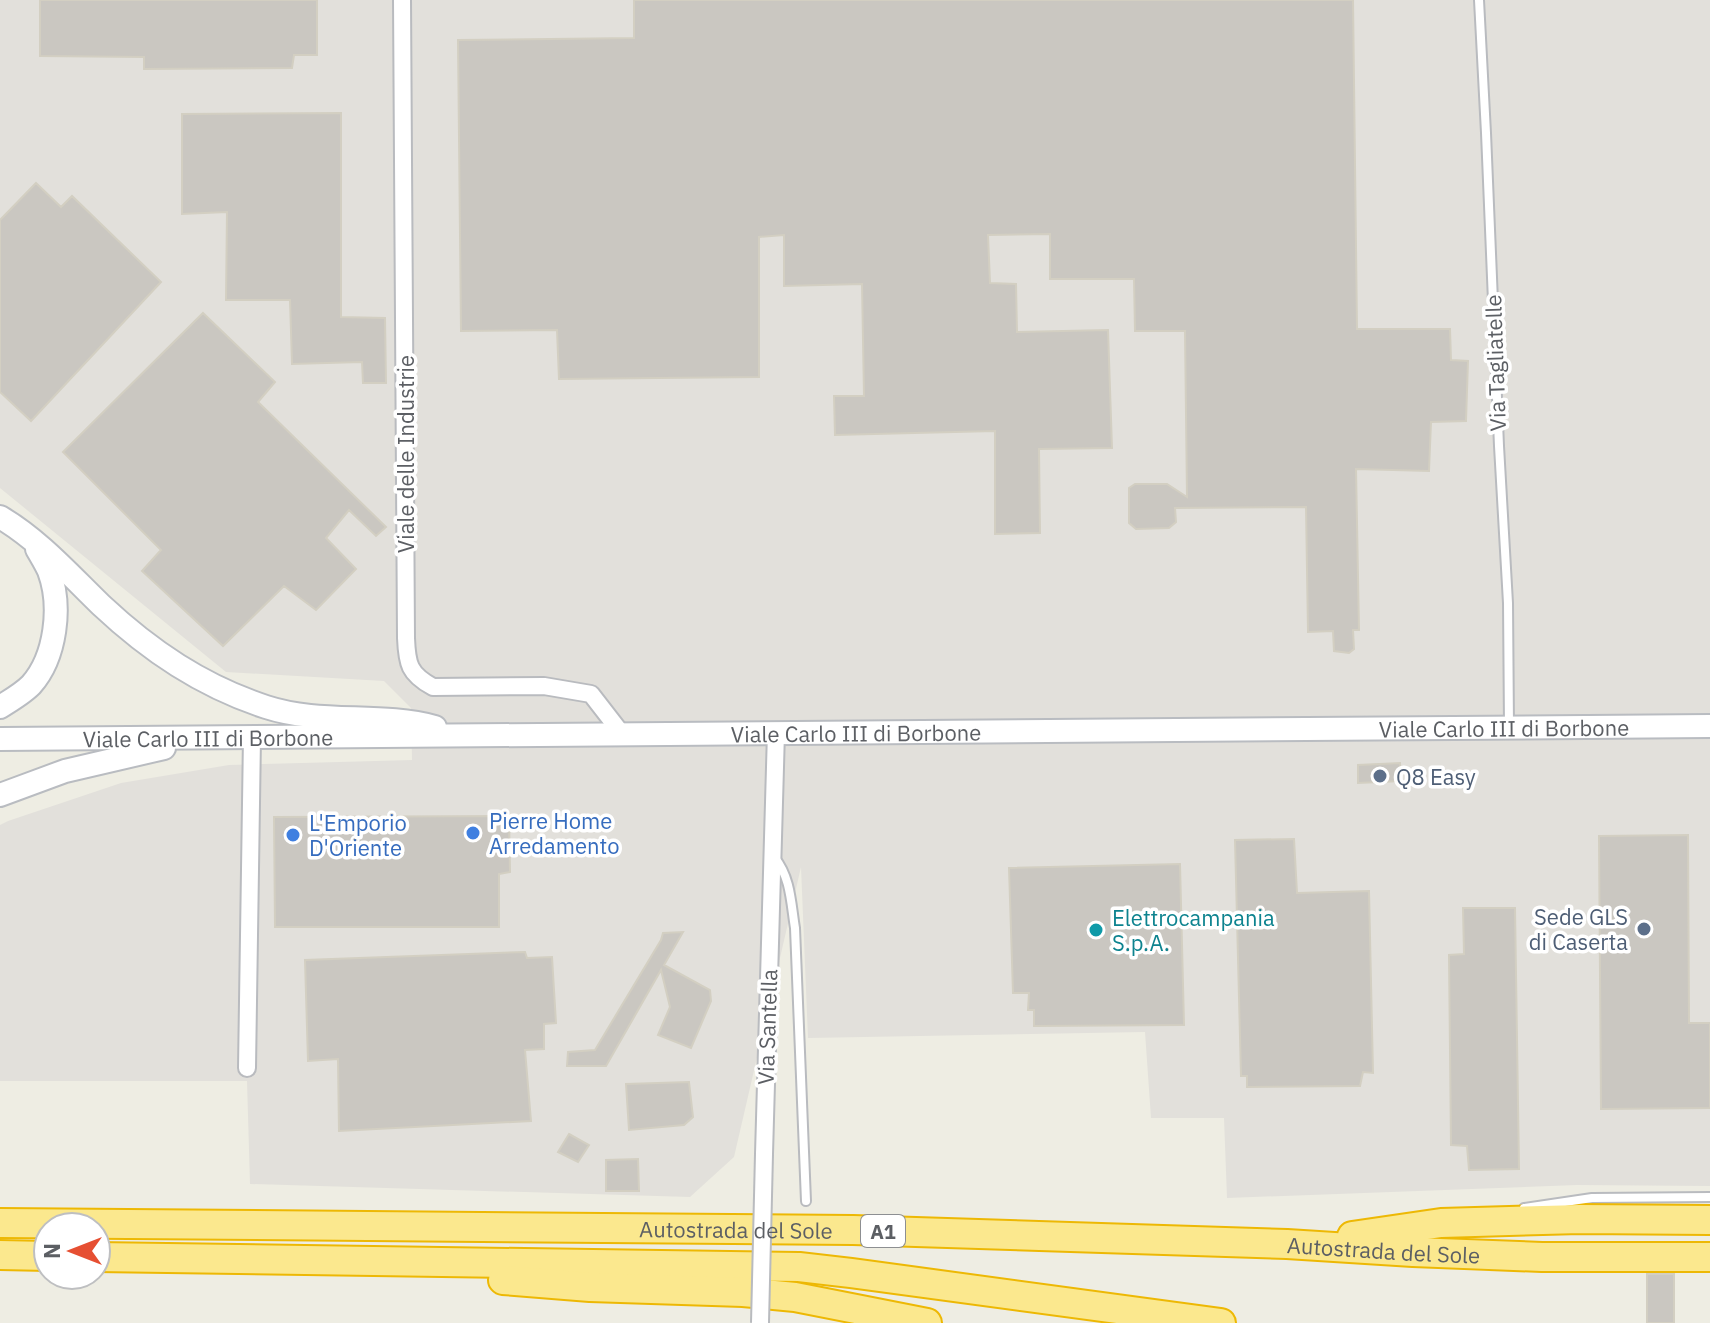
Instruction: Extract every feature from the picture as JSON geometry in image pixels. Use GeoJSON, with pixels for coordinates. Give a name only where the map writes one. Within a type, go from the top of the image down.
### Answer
{"type":"FeatureCollection","features":[{"type":"Feature","properties":{"kind":"highway"},"geometry":{"type":"LineString","coordinates":[[1287,1244],[1441,1223],[1580,1219],[1710,1220]]}},
{"type":"Feature","properties":{"kind":"highway","name":"Autostrada del Sole"},"geometry":{"type":"LineString","coordinates":[[0,1223],[853,1230],[1287,1244],[1542,1257],[1710,1257]]}},
{"type":"Feature","properties":{"kind":"highway"},"geometry":{"type":"LineString","coordinates":[[0,1255],[32,1256]]}},
{"type":"Feature","properties":{"kind":"highway","name":"Autostrada del Sole"},"geometry":{"type":"LineString","coordinates":[[112,1257],[799,1267],[1221,1323]]}},
{"type":"Feature","properties":{"kind":"highway"},"geometry":{"type":"LineString","coordinates":[[395,1262],[548,1285],[743,1292],[795,1297],[927,1323]]}},
{"type":"Feature","properties":{"kind":"main road"},"geometry":{"type":"LineString","coordinates":[[0,517],[59,562],[102,606],[166,659],[193,676],[235,695],[294,714],[411,721],[467,735]]}},
{"type":"Feature","properties":{"kind":"main road"},"geometry":{"type":"LineString","coordinates":[[0,707],[31,684],[41,668],[54,632],[54,594],[49,571],[32,541]]}},
{"type":"Feature","properties":{"kind":"main road","name":"Viale Carlo III di Borbone"},"geometry":{"type":"LineString","coordinates":[[0,739],[1710,726]]}},
{"type":"Feature","properties":{"kind":"main road"},"geometry":{"type":"LineString","coordinates":[[0,795],[65,771],[157,748],[246,738]]}},
{"type":"Feature","properties":{"kind":"street","name":"Viale delle Industrie"},"geometry":{"type":"LineString","coordinates":[[402,0],[407,662],[417,678],[433,687],[544,686],[591,694],[622,734]]}},
{"type":"Feature","properties":{"kind":"street","name":"Via Santella"},"geometry":{"type":"LineString","coordinates":[[760,1323],[776,732]]}},
{"type":"Feature","properties":{"kind":"street"},"geometry":{"type":"LineString","coordinates":[[246,738],[247,1068]]}},
{"type":"Feature","properties":{"kind":"lane","name":"Via Tagliatelle"},"geometry":{"type":"LineString","coordinates":[[1479,0],[1508,603],[1509,727]]}},
{"type":"Feature","properties":{"kind":"lane"},"geometry":{"type":"LineString","coordinates":[[772,854],[783,867],[789,885],[795,928],[806,1201]]}},
{"type":"Feature","properties":{"kind":"lane"},"geometry":{"type":"LineString","coordinates":[[1509,1210],[1592,1198],[1710,1197]]}},
{"type":"Feature","properties":{"kind":"lane"},"geometry":{"type":"LineString","coordinates":[[1441,1223],[1495,1213]]}},
{"type":"Feature","properties":{"kind":"shaded area"},"geometry":{"type":"Polygon","coordinates":[[[0,0],[1710,0],[1710,1186],[1577,1185],[1227,1198],[1224,1118],[1151,1118],[1145,1032],[808,1038],[801,867],[734,1157],[690,1197],[250,1184],[247,1081],[0,1081],[0,825],[121,783],[229,765],[412,760],[411,708],[384,681],[226,672],[0,488],[0,0]]]}},
{"type":"Feature","properties":{"kind":"building"},"geometry":{"type":"Polygon","coordinates":[[[40,0],[317,0],[317,55],[294,55],[292,68],[144,69],[144,57],[40,56],[40,0]]]}},
{"type":"Feature","properties":{"kind":"building"},"geometry":{"type":"Polygon","coordinates":[[[634,0],[1353,0],[1357,329],[1450,329],[1451,360],[1468,361],[1466,421],[1431,422],[1429,471],[1356,469],[1359,630],[1353,630],[1354,649],[1349,653],[1334,651],[1333,631],[1308,632],[1306,507],[1175,508],[1176,522],[1169,528],[1136,529],[1129,523],[1129,488],[1135,484],[1167,484],[1187,497],[1185,331],[1135,331],[1134,279],[1050,279],[1050,234],[988,235],[990,283],[1016,284],[1017,332],[1108,330],[1112,448],[1039,449],[1040,533],[995,534],[995,431],[835,435],[834,396],[864,396],[862,284],[784,286],[784,235],[759,237],[759,377],[559,379],[557,330],[461,331],[458,40],[634,38],[634,0]]]}},
{"type":"Feature","properties":{"kind":"building"},"geometry":{"type":"Polygon","coordinates":[[[341,113],[341,317],[385,318],[386,383],[363,383],[362,362],[292,364],[290,300],[226,300],[227,212],[182,214],[182,114],[341,113]]]}},
{"type":"Feature","properties":{"kind":"building"},"geometry":{"type":"Polygon","coordinates":[[[36,183],[61,207],[72,196],[161,282],[31,421],[0,392],[0,220],[36,183]]]}},
{"type":"Feature","properties":{"kind":"building"},"geometry":{"type":"Polygon","coordinates":[[[203,313],[275,382],[258,402],[386,527],[376,536],[349,510],[326,538],[356,569],[316,610],[284,586],[223,646],[142,571],[161,550],[63,452],[203,313]]]}},
{"type":"Feature","properties":{"kind":"building","name":"Q8 Easy"},"geometry":{"type":"Polygon","coordinates":[[[1400,763],[1401,781],[1358,783],[1358,765],[1400,763]]]}},
{"type":"Feature","properties":{"kind":"building"},"geometry":{"type":"Polygon","coordinates":[[[509,816],[510,872],[499,874],[499,927],[275,927],[274,817],[509,816]]]}},
{"type":"Feature","properties":{"kind":"building","name":"Sede GLS di Caserta"},"geometry":{"type":"Polygon","coordinates":[[[1688,835],[1689,1023],[1710,1023],[1710,1108],[1601,1109],[1599,836],[1688,835]]]}},
{"type":"Feature","properties":{"kind":"building"},"geometry":{"type":"Polygon","coordinates":[[[1294,839],[1297,893],[1369,891],[1373,1073],[1363,1072],[1360,1086],[1247,1087],[1247,1076],[1241,1076],[1235,840],[1294,839]]]}},
{"type":"Feature","properties":{"kind":"building","name":"Elettrocampania S.p.A."},"geometry":{"type":"Polygon","coordinates":[[[1180,864],[1184,1025],[1034,1026],[1034,1010],[1028,1010],[1029,993],[1013,993],[1009,868],[1180,864]]]}},
{"type":"Feature","properties":{"kind":"building"},"geometry":{"type":"Polygon","coordinates":[[[1463,908],[1515,908],[1519,1169],[1469,1170],[1467,1146],[1451,1145],[1449,955],[1464,954],[1463,908]]]}},
{"type":"Feature","properties":{"kind":"building"},"geometry":{"type":"Polygon","coordinates":[[[683,932],[664,965],[710,990],[711,1001],[691,1048],[658,1035],[670,1007],[661,970],[606,1066],[567,1066],[568,1052],[595,1050],[663,933],[683,932]]]}},
{"type":"Feature","properties":{"kind":"building"},"geometry":{"type":"Polygon","coordinates":[[[525,952],[527,958],[552,957],[556,1023],[544,1024],[544,1049],[525,1050],[531,1121],[339,1131],[338,1059],[308,1061],[305,960],[525,952]]]}},
{"type":"Feature","properties":{"kind":"building"},"geometry":{"type":"Polygon","coordinates":[[[689,1082],[693,1117],[684,1125],[629,1130],[626,1084],[689,1082]]]}},
{"type":"Feature","properties":{"kind":"building"},"geometry":{"type":"Polygon","coordinates":[[[569,1134],[589,1145],[578,1162],[558,1152],[569,1134]]]}},
{"type":"Feature","properties":{"kind":"building"},"geometry":{"type":"Polygon","coordinates":[[[638,1159],[639,1191],[606,1191],[606,1160],[638,1159]]]}},
{"type":"Feature","properties":{"kind":"building"},"geometry":{"type":"Polygon","coordinates":[[[1647,1274],[1674,1274],[1674,1323],[1647,1323],[1647,1274]]]}},
{"type":"Feature","properties":{"kind":"place","name":"Q8 Easy"},"geometry":{"type":"Point","coordinates":[1380,776]}},
{"type":"Feature","properties":{"kind":"place","name":"Pierre Home Arredamento"},"geometry":{"type":"Point","coordinates":[473,833]}},
{"type":"Feature","properties":{"kind":"place","name":"L'Emporio D'Oriente"},"geometry":{"type":"Point","coordinates":[293,835]}},
{"type":"Feature","properties":{"kind":"place","name":"Sede GLS di Caserta"},"geometry":{"type":"Point","coordinates":[1644,929]}},
{"type":"Feature","properties":{"kind":"place","name":"Elettrocampania S.p.A."},"geometry":{"type":"Point","coordinates":[1096,930]}}]}
